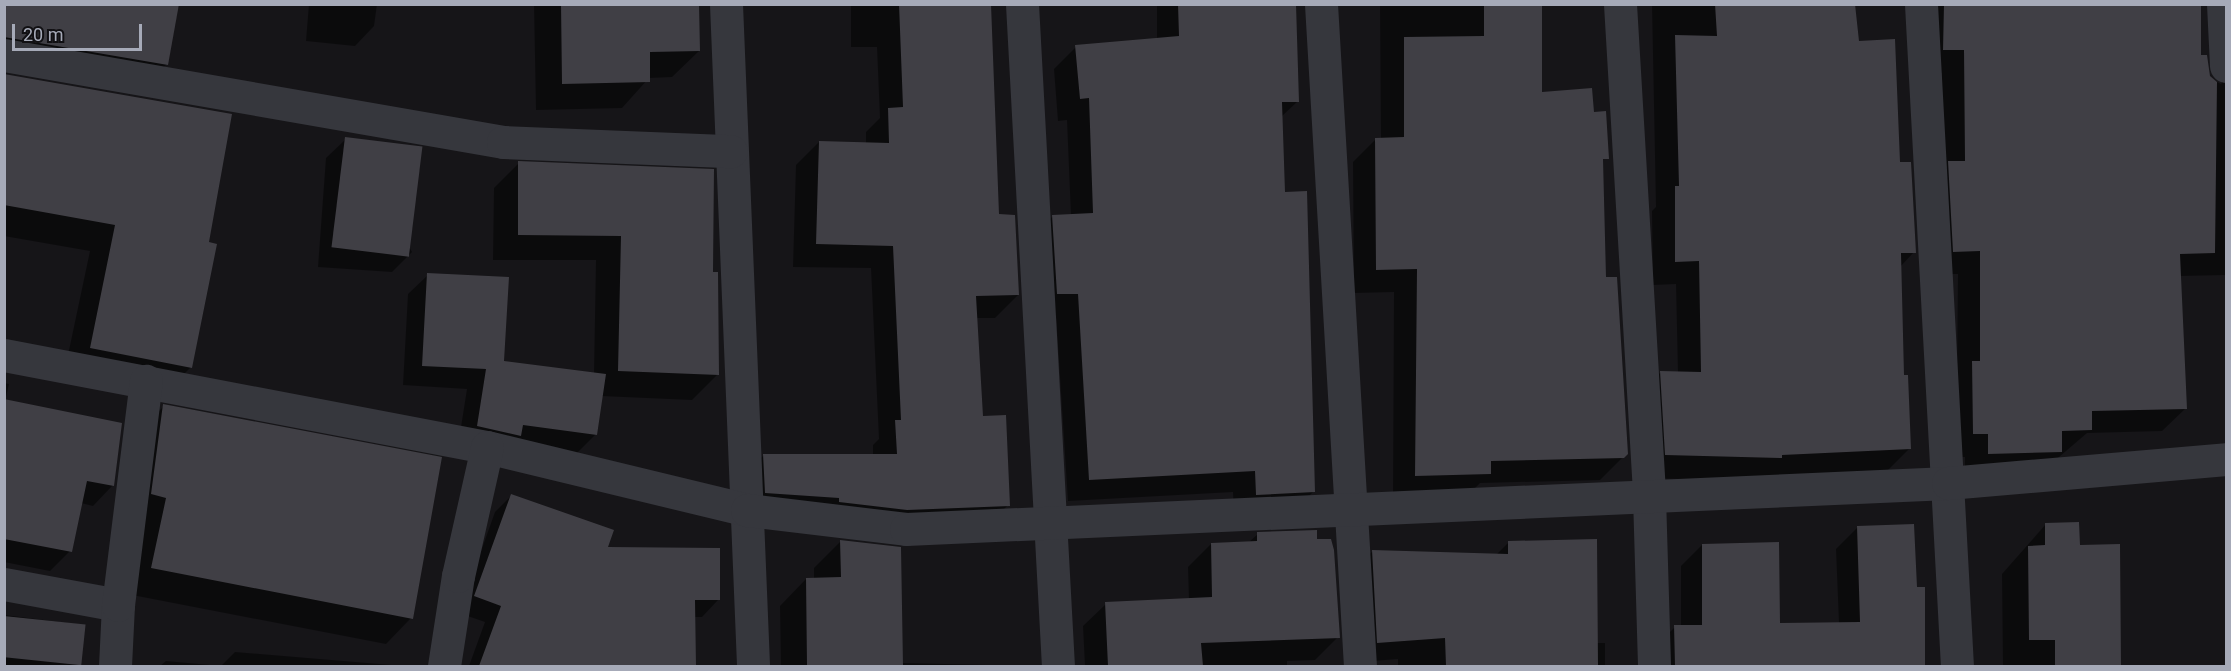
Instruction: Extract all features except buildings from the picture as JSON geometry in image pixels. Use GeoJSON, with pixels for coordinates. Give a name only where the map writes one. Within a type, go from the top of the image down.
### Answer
{"type":"FeatureCollection","features":[{"type":"Feature","properties":{"kind":"street"},"geometry":{"type":"LineString","coordinates":[[726,4],[753,666]]}},
{"type":"Feature","properties":{"kind":"street"},"geometry":{"type":"LineString","coordinates":[[1022,4],[1058,666]]}},
{"type":"Feature","properties":{"kind":"street"},"geometry":{"type":"LineString","coordinates":[[1321,4],[1360,666]]}},
{"type":"Feature","properties":{"kind":"street"},"geometry":{"type":"LineString","coordinates":[[1620,4],[1649,496],[1654,666]]}},
{"type":"Feature","properties":{"kind":"street"},"geometry":{"type":"LineString","coordinates":[[1921,4],[1957,666]]}},
{"type":"Feature","properties":{"kind":"street"},"geometry":{"type":"LineString","coordinates":[[2223,4],[2226,66]]}},
{"type":"Feature","properties":{"kind":"street"},"geometry":{"type":"LineString","coordinates":[[4,55],[503,142],[731,151]]}},
{"type":"Feature","properties":{"kind":"street"},"geometry":{"type":"LineString","coordinates":[[4,355],[487,447],[747,510],[906,529],[1948,483],[2226,459]]}},
{"type":"Feature","properties":{"kind":"street"},"geometry":{"type":"LineString","coordinates":[[115,666],[118,605],[146,381]]}},
{"type":"Feature","properties":{"kind":"street"},"geometry":{"type":"LineString","coordinates":[[444,666],[458,576],[487,447]]}},
{"type":"Feature","properties":{"kind":"street"},"geometry":{"type":"LineString","coordinates":[[4,584],[118,605]]}}]}
